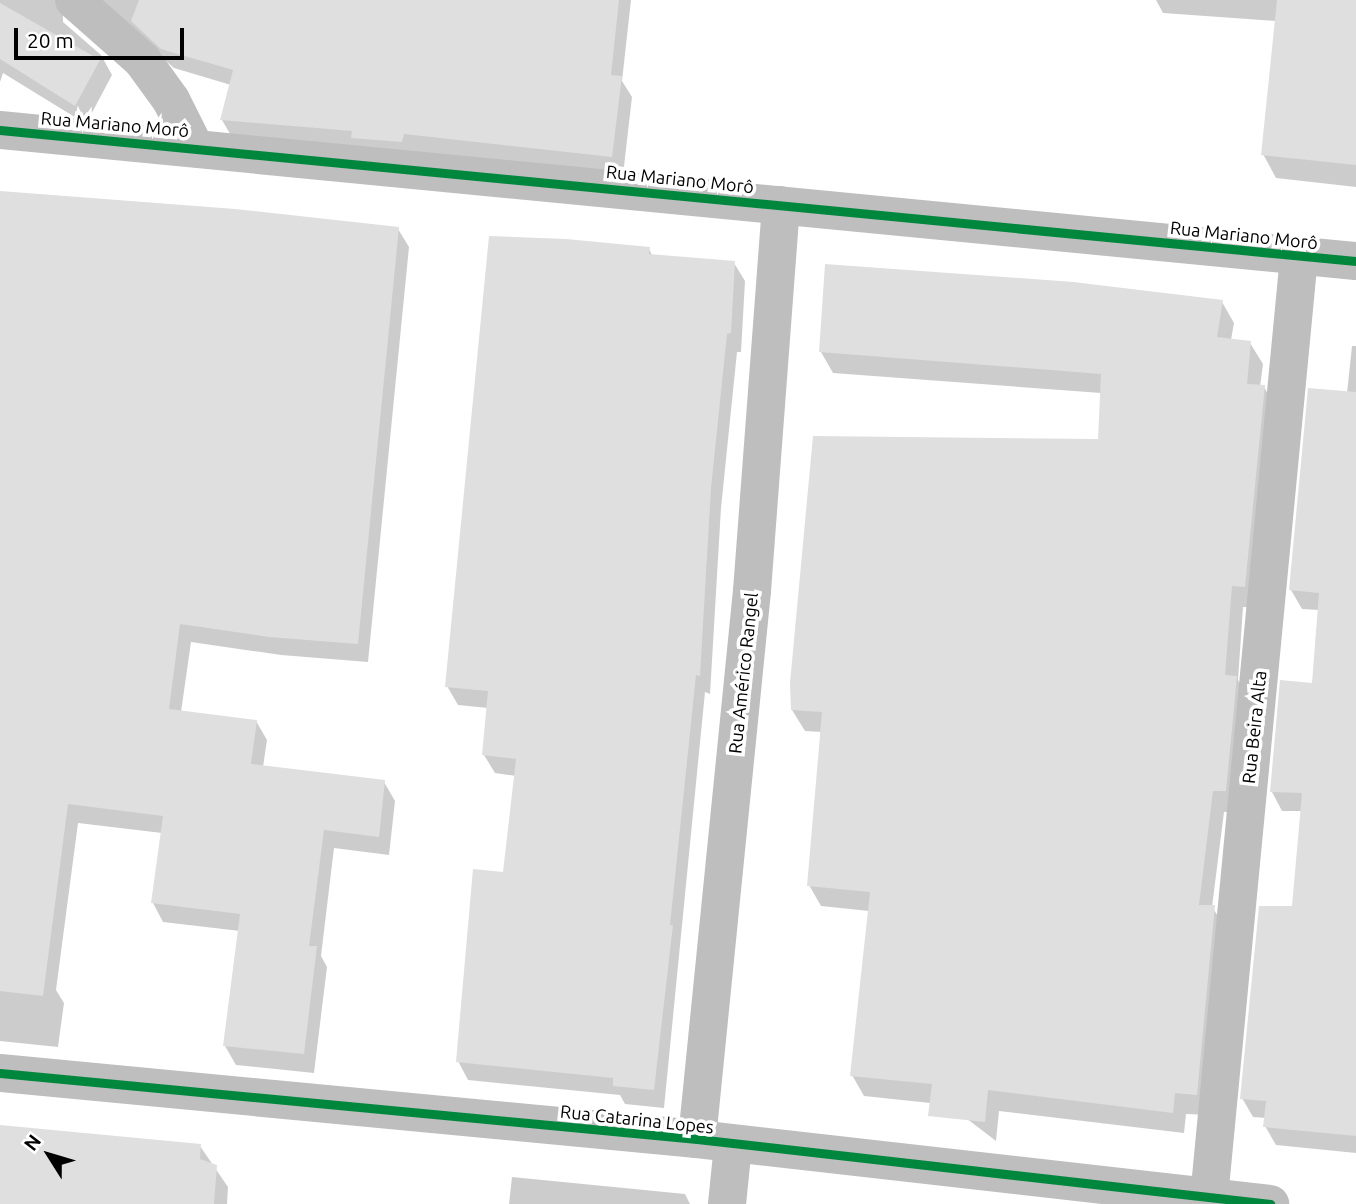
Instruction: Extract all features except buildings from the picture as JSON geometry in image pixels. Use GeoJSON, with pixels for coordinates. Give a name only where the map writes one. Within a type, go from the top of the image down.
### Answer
{"type":"FeatureCollection","features":[{"type":"Feature","properties":{"kind":"street"},"geometry":{"type":"LineString","coordinates":[[74,0],[142,60],[172,100],[195,148]]}},
{"type":"Feature","properties":{"kind":"street","name":"Rua Mariano Morô"},"geometry":{"type":"LineString","coordinates":[[0,130],[1356,261]]}},
{"type":"Feature","properties":{"kind":"street","name":"Rua Américo Rangel"},"geometry":{"type":"LineString","coordinates":[[727,1204],[715,1142],[781,205]]}},
{"type":"Feature","properties":{"kind":"street","name":"Rua Beira Alta"},"geometry":{"type":"LineString","coordinates":[[1209,1198],[1299,256]]}},
{"type":"Feature","properties":{"kind":"street","name":"Rua Catarina Lopes"},"geometry":{"type":"LineString","coordinates":[[0,1073],[715,1142],[1270,1204]]}},
{"type":"Feature","properties":{"kind":"cycle path"},"geometry":{"type":"LineString","coordinates":[[0,130],[1356,261]]}},
{"type":"Feature","properties":{"kind":"cycle path"},"geometry":{"type":"LineString","coordinates":[[0,1073],[697,1139],[1270,1204]]}}]}
